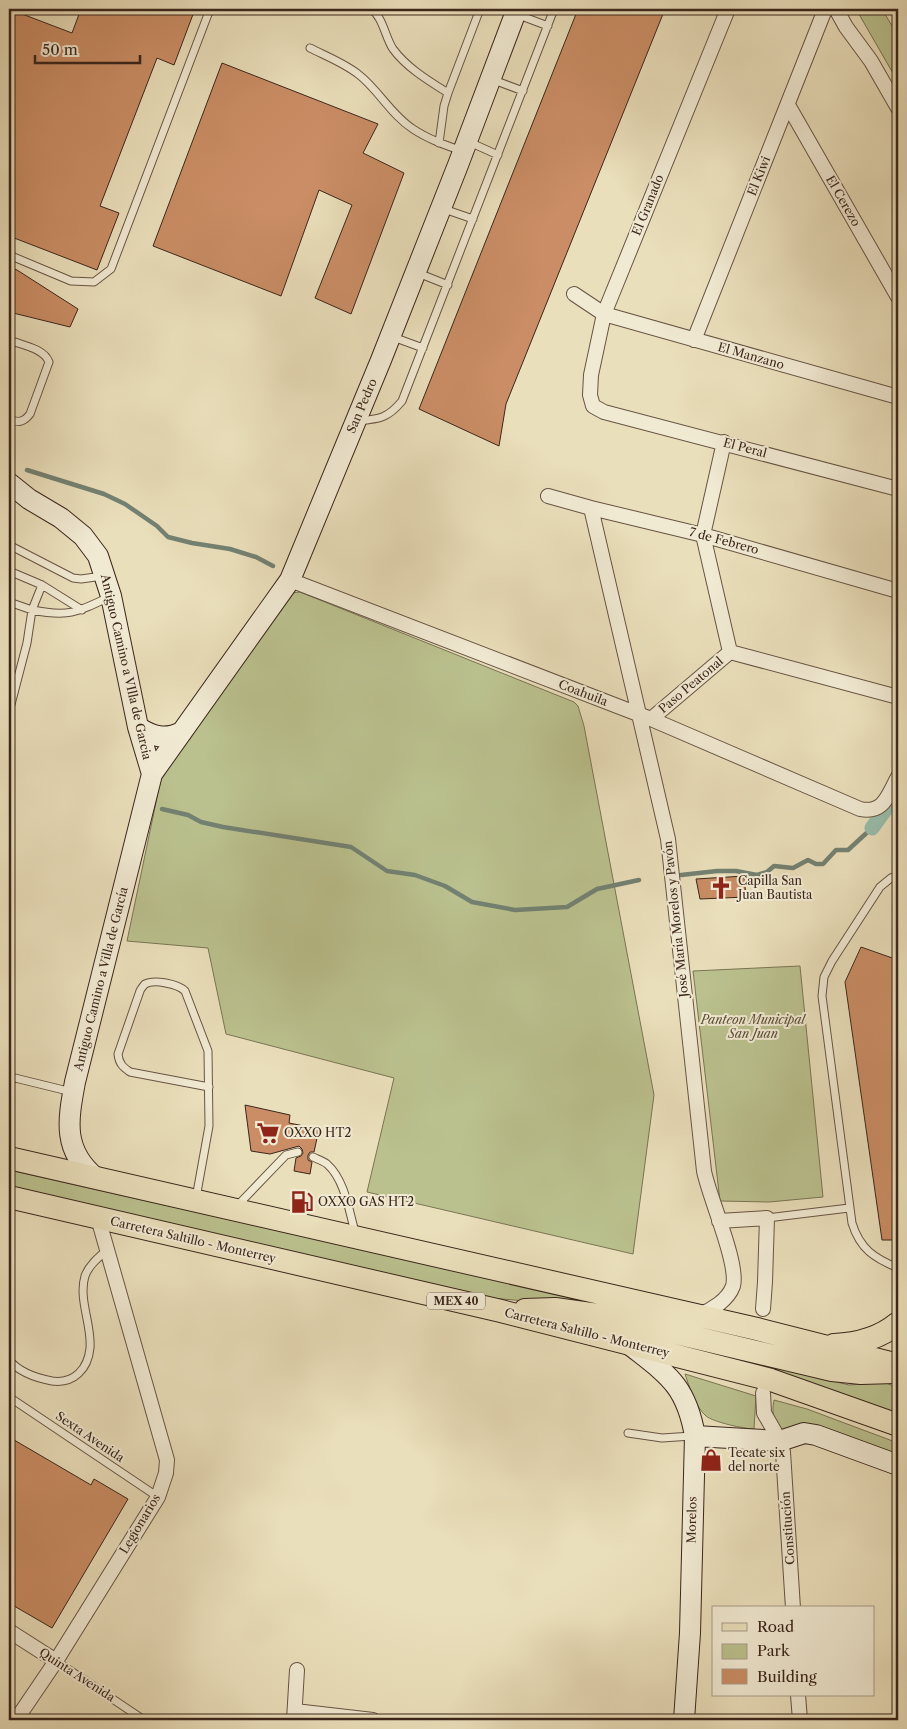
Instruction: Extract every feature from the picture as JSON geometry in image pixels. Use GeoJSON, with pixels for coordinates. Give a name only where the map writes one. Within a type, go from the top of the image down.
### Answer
{"type":"FeatureCollection","features":[{"type":"Feature","properties":{"kind":"main road","name":"San Pedro"},"geometry":{"type":"LineString","coordinates":[[152,774],[290,580],[416,272],[516,11]]}},
{"type":"Feature","properties":{"kind":"main road","name":"Antiguo Camino a VIlla de Garcia"},"geometry":{"type":"LineString","coordinates":[[9,483],[29,499],[61,518],[83,536],[98,556],[106,575],[138,727],[152,774]]}},
{"type":"Feature","properties":{"kind":"main road"},"geometry":{"type":"LineString","coordinates":[[138,727],[156,736],[167,737],[182,732]]}},
{"type":"Feature","properties":{"kind":"main road","name":"Antiguo Camino a Villa de García"},"geometry":{"type":"LineString","coordinates":[[96,1178],[82,1165],[72,1143],[68,1128],[73,1092],[152,774]]}},
{"type":"Feature","properties":{"kind":"main road"},"geometry":{"type":"LineString","coordinates":[[9,1158],[698,1316],[898,1365]]}},
{"type":"Feature","properties":{"kind":"main road","name":"Carretera Saltillo - Monterrey"},"geometry":{"type":"LineString","coordinates":[[9,1197],[501,1311],[771,1380],[898,1425]]}},
{"type":"Feature","properties":{"kind":"main road"},"geometry":{"type":"LineString","coordinates":[[501,1311],[555,1309],[605,1316],[832,1370],[861,1373],[898,1372]]}},
{"type":"Feature","properties":{"kind":"main road"},"geometry":{"type":"LineString","coordinates":[[824,1346],[862,1342],[877,1336],[898,1323]]}},
{"type":"Feature","properties":{"kind":"main road","name":"Morelos"},"geometry":{"type":"LineString","coordinates":[[630,1345],[667,1375],[681,1392],[691,1414],[695,1436],[690,1641],[684,1720]]}},
{"type":"Feature","properties":{"kind":"main road"},"geometry":{"type":"LineString","coordinates":[[695,1436],[780,1440],[804,1433],[816,1435],[898,1465]]}},
{"type":"Feature","properties":{"kind":"street","name":"El Granado"},"geometry":{"type":"LineString","coordinates":[[593,406],[590,395],[590,374],[604,314],[728,9]]}},
{"type":"Feature","properties":{"kind":"street"},"geometry":{"type":"LineString","coordinates":[[826,10],[846,27],[870,61],[898,108]]}},
{"type":"Feature","properties":{"kind":"street","name":"El Kiwi"},"geometry":{"type":"LineString","coordinates":[[694,340],[826,10]]}},
{"type":"Feature","properties":{"kind":"street","name":"El Cerezo"},"geometry":{"type":"LineString","coordinates":[[788,105],[898,297]]}},
{"type":"Feature","properties":{"kind":"street","name":"El Manzano"},"geometry":{"type":"LineString","coordinates":[[574,294],[604,314],[898,397]]}},
{"type":"Feature","properties":{"kind":"street","name":"El Peral"},"geometry":{"type":"LineString","coordinates":[[593,406],[604,412],[898,489]]}},
{"type":"Feature","properties":{"kind":"street"},"geometry":{"type":"LineString","coordinates":[[724,442],[703,535],[730,652],[898,697]]}},
{"type":"Feature","properties":{"kind":"street","name":"7 de Febrero"},"geometry":{"type":"LineString","coordinates":[[548,496],[703,535],[898,591]]}},
{"type":"Feature","properties":{"kind":"street","name":"José María Morelos y Pavón"},"geometry":{"type":"LineString","coordinates":[[591,508],[644,717],[668,839],[704,1171],[710,1197],[731,1260],[733,1285],[718,1305],[698,1316]]}},
{"type":"Feature","properties":{"kind":"street","name":"Coahuila"},"geometry":{"type":"LineString","coordinates":[[290,580],[644,717],[860,809],[873,810],[883,804],[898,777]]}},
{"type":"Feature","properties":{"kind":"street","name":"Paso Peatonal"},"geometry":{"type":"LineString","coordinates":[[644,717],[730,652]]}},
{"type":"Feature","properties":{"kind":"street","name":"Legionarios"},"geometry":{"type":"LineString","coordinates":[[16,1720],[56,1661],[158,1496],[166,1473],[167,1460],[98,1218]]}},
{"type":"Feature","properties":{"kind":"street"},"geometry":{"type":"LineString","coordinates":[[719,1221],[767,1218],[763,1308]]}},
{"type":"Feature","properties":{"kind":"street","name":"Constitución"},"geometry":{"type":"LineString","coordinates":[[763,1393],[764,1413],[780,1440],[783,1452],[793,1606]]}},
{"type":"Feature","properties":{"kind":"street","name":"Quinta Avenida"},"geometry":{"type":"LineString","coordinates":[[9,1631],[56,1661]]}},
{"type":"Feature","properties":{"kind":"street"},"geometry":{"type":"LineString","coordinates":[[298,1670],[294,1716],[373,1720]]}},
{"type":"Feature","properties":{"kind":"street"},"geometry":{"type":"LineString","coordinates":[[798,1696],[800,1720]]}},
{"type":"Feature","properties":{"kind":"lane"},"geometry":{"type":"LineString","coordinates":[[9,255],[72,281],[94,282],[111,269],[210,9]]}},
{"type":"Feature","properties":{"kind":"lane"},"geometry":{"type":"LineString","coordinates":[[371,9],[378,17],[394,51],[415,70],[448,93]]}},
{"type":"Feature","properties":{"kind":"lane"},"geometry":{"type":"LineString","coordinates":[[439,143],[448,93],[480,9]]}},
{"type":"Feature","properties":{"kind":"lane"},"geometry":{"type":"LineString","coordinates":[[356,422],[379,420],[392,413],[402,401],[554,9]]}},
{"type":"Feature","properties":{"kind":"lane"},"geometry":{"type":"LineString","coordinates":[[516,11],[548,26]]}},
{"type":"Feature","properties":{"kind":"lane"},"geometry":{"type":"LineString","coordinates":[[310,48],[338,61],[359,75],[411,128],[439,143],[465,146],[498,155]]}},
{"type":"Feature","properties":{"kind":"lane"},"geometry":{"type":"LineString","coordinates":[[491,79],[523,91]]}},
{"type":"Feature","properties":{"kind":"lane"},"geometry":{"type":"LineString","coordinates":[[441,208],[473,220]]}},
{"type":"Feature","properties":{"kind":"lane"},"geometry":{"type":"LineString","coordinates":[[416,272],[448,285]]}},
{"type":"Feature","properties":{"kind":"lane"},"geometry":{"type":"LineString","coordinates":[[390,336],[423,348]]}},
{"type":"Feature","properties":{"kind":"lane"},"geometry":{"type":"LineString","coordinates":[[9,340],[41,352],[47,357],[49,362],[30,414],[21,422],[9,418]]}},
{"type":"Feature","properties":{"kind":"lane"},"geometry":{"type":"LineString","coordinates":[[9,546],[73,578],[81,579],[106,575]]}},
{"type":"Feature","properties":{"kind":"lane"},"geometry":{"type":"LineString","coordinates":[[9,571],[42,585],[82,610]]}},
{"type":"Feature","properties":{"kind":"lane"},"geometry":{"type":"LineString","coordinates":[[9,712],[10,698],[27,644],[32,610],[42,585]]}},
{"type":"Feature","properties":{"kind":"lane"},"geometry":{"type":"LineString","coordinates":[[9,602],[32,610],[52,614],[68,614],[82,610],[111,596]]}},
{"type":"Feature","properties":{"kind":"lane"},"geometry":{"type":"LineString","coordinates":[[898,875],[880,887],[832,961],[824,977],[822,996],[849,1208],[856,1236],[878,1260],[898,1268]]}},
{"type":"Feature","properties":{"kind":"lane"},"geometry":{"type":"LineString","coordinates":[[196,1201],[209,1126],[209,1087],[208,1051],[185,991],[177,985],[168,983],[151,982],[145,984],[140,990],[118,1054],[122,1067],[130,1072],[209,1087]]}},
{"type":"Feature","properties":{"kind":"lane"},"geometry":{"type":"LineString","coordinates":[[9,1080],[15,1078],[73,1092]]}},
{"type":"Feature","properties":{"kind":"lane"},"geometry":{"type":"LineString","coordinates":[[233,1209],[286,1155],[298,1152]]}},
{"type":"Feature","properties":{"kind":"lane"},"geometry":{"type":"LineString","coordinates":[[313,1157],[327,1164],[336,1176],[344,1194],[356,1238]]}},
{"type":"Feature","properties":{"kind":"lane"},"geometry":{"type":"LineString","coordinates":[[767,1218],[849,1208]]}},
{"type":"Feature","properties":{"kind":"lane"},"geometry":{"type":"LineString","coordinates":[[9,1360],[25,1373],[39,1378],[70,1381],[78,1374],[85,1365],[90,1348],[84,1291],[85,1276],[90,1266],[107,1250]]}},
{"type":"Feature","properties":{"kind":"lane","name":"Sexta Avenida"},"geometry":{"type":"LineString","coordinates":[[9,1397],[158,1496]]}},
{"type":"Feature","properties":{"kind":"lane"},"geometry":{"type":"LineString","coordinates":[[628,1433],[662,1438],[695,1436]]}},
{"type":"Feature","properties":{"kind":"lane","name":"Quinta Avenida"},"geometry":{"type":"LineString","coordinates":[[56,1661],[144,1720]]}},
{"type":"Feature","properties":{"kind":"green space"},"geometry":{"type":"Polygon","coordinates":[[[856,9],[882,9],[898,36],[898,82],[856,9]]]}},
{"type":"Feature","properties":{"kind":"green space"},"geometry":{"type":"Polygon","coordinates":[[[300,592],[574,702],[578,706],[584,726],[654,1095],[633,1254],[367,1192],[394,1078],[226,1034],[208,948],[127,941],[163,769],[291,593],[300,592]]]}},
{"type":"Feature","properties":{"kind":"green space","name":"Panteon Municipal San Juan"},"geometry":{"type":"Polygon","coordinates":[[[800,966],[823,1197],[769,1202],[720,1201],[693,971],[800,966]]]}},
{"type":"Feature","properties":{"kind":"green space"},"geometry":{"type":"Polygon","coordinates":[[[9,1170],[821,1353],[583,1306],[491,1298],[9,1189],[9,1170]]]}},
{"type":"Feature","properties":{"kind":"green space"},"geometry":{"type":"Polygon","coordinates":[[[653,1336],[849,1385],[879,1380],[898,1388],[898,1416],[653,1336]]]}},
{"type":"Feature","properties":{"kind":"green space"},"geometry":{"type":"Polygon","coordinates":[[[685,1374],[756,1396],[754,1429],[729,1425],[706,1416],[696,1402],[685,1374]]]}},
{"type":"Feature","properties":{"kind":"green space"},"geometry":{"type":"Polygon","coordinates":[[[774,1400],[807,1409],[898,1443],[898,1459],[802,1423],[786,1433],[774,1419],[774,1400]]]}},
{"type":"Feature","properties":{"kind":"building"},"geometry":{"type":"Polygon","coordinates":[[[9,9],[72,33],[81,9],[195,9],[174,65],[157,58],[100,206],[119,213],[97,270],[9,236],[9,9]]]}},
{"type":"Feature","properties":{"kind":"building"},"geometry":{"type":"Polygon","coordinates":[[[578,9],[665,9],[506,404],[499,446],[419,409],[578,9]]]}},
{"type":"Feature","properties":{"kind":"building"},"geometry":{"type":"Polygon","coordinates":[[[222,63],[378,124],[363,153],[404,173],[351,314],[315,298],[352,205],[319,190],[281,296],[153,246],[222,63]]]}},
{"type":"Feature","properties":{"kind":"building"},"geometry":{"type":"Polygon","coordinates":[[[9,267],[17,270],[78,309],[70,327],[9,312],[9,267]]]}},
{"type":"Feature","properties":{"kind":"building","name":"Capilla San Juan Bautista"},"geometry":{"type":"Polygon","coordinates":[[[744,876],[746,897],[700,899],[696,879],[744,876]]]}},
{"type":"Feature","properties":{"kind":"building"},"geometry":{"type":"Polygon","coordinates":[[[861,947],[898,960],[898,1240],[882,1240],[845,982],[861,947]]]}},
{"type":"Feature","properties":{"kind":"building","name":"OXXO HT2"},"geometry":{"type":"Polygon","coordinates":[[[245,1105],[290,1115],[289,1123],[319,1129],[314,1152],[310,1152],[308,1155],[308,1160],[312,1162],[310,1174],[294,1171],[296,1158],[303,1153],[299,1146],[270,1154],[251,1151],[245,1105]]]}},
{"type":"Feature","properties":{"kind":"building"},"geometry":{"type":"Polygon","coordinates":[[[9,1437],[91,1485],[94,1479],[128,1499],[52,1628],[9,1603],[9,1437]]]}},
{"type":"Feature","properties":{"kind":"waterway"},"geometry":{"type":"LineString","coordinates":[[27,470],[104,494],[125,504],[157,526],[168,537],[230,549],[256,557],[273,566]]}},
{"type":"Feature","properties":{"kind":"waterway"},"geometry":{"type":"LineString","coordinates":[[872,828],[898,792]]}},
{"type":"Feature","properties":{"kind":"waterway"},"geometry":{"type":"LineString","coordinates":[[162,809],[188,815],[201,822],[223,827],[351,847],[387,871],[415,875],[445,886],[472,902],[515,910],[567,907],[597,889],[639,880]]}},
{"type":"Feature","properties":{"kind":"waterway"},"geometry":{"type":"LineString","coordinates":[[681,875],[717,871],[736,871],[757,875],[767,872],[774,866],[793,868],[808,860],[816,864],[823,864],[836,850],[848,850],[872,828]]}},
{"type":"Feature","properties":{"kind":"railway"},"geometry":{"type":"LineString","coordinates":[[893,9],[898,18]]}},
{"type":"Feature","properties":{"kind":"place","name":"Capilla San Juan Bautista"},"geometry":{"type":"Point","coordinates":[721,888]}},
{"type":"Feature","properties":{"kind":"place","name":"OXXO HT2"},"geometry":{"type":"Point","coordinates":[268,1133]}},
{"type":"Feature","properties":{"kind":"place","name":"OXXO GAS HT2"},"geometry":{"type":"Point","coordinates":[302,1202]}},
{"type":"Feature","properties":{"kind":"place","name":"Tecate six del norte"},"geometry":{"type":"Point","coordinates":[711,1460]}}]}
